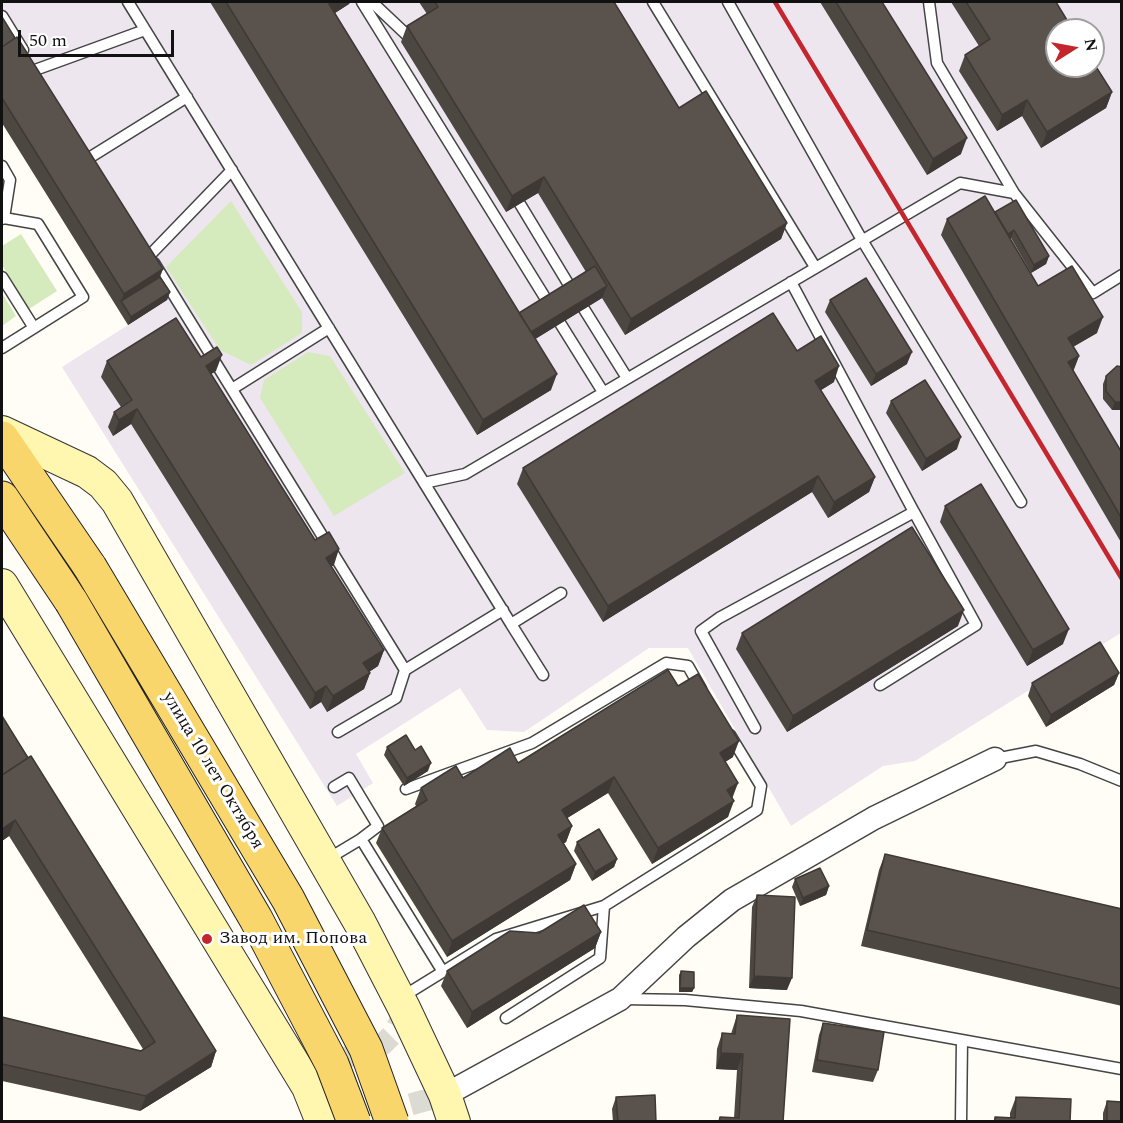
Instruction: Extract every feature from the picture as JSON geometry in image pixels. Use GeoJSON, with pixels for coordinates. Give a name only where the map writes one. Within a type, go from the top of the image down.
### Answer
{"type":"FeatureCollection","features":[{"type":"Feature","properties":{"kind":"main road"},"geometry":{"type":"LineString","coordinates":[[2,432],[87,472],[103,484],[117,501],[360,924],[400,999],[449,1108]]}},
{"type":"Feature","properties":{"kind":"main road","name":"улица 10 лет Октября"},"geometry":{"type":"LineString","coordinates":[[2,438],[90,567],[288,899],[366,1050],[392,1122]]}},
{"type":"Feature","properties":{"kind":"main road","name":"улица 10 лет Октября"},"geometry":{"type":"LineString","coordinates":[[2,498],[71,602],[256,919],[332,1064],[354,1122]]}},
{"type":"Feature","properties":{"kind":"main road"},"geometry":{"type":"LineString","coordinates":[[2,585],[280,1040],[308,1087],[322,1122]]}},
{"type":"Feature","properties":{"kind":"street"},"geometry":{"type":"LineString","coordinates":[[449,1108],[620,999],[686,937],[732,900],[874,818],[995,759]]}},
{"type":"Feature","properties":{"kind":"lane"},"geometry":{"type":"LineString","coordinates":[[128,2],[543,675]]}},
{"type":"Feature","properties":{"kind":"lane"},"geometry":{"type":"LineString","coordinates":[[362,2],[549,304]]}},
{"type":"Feature","properties":{"kind":"lane"},"geometry":{"type":"LineString","coordinates":[[372,2],[409,37]]}},
{"type":"Feature","properties":{"kind":"lane"},"geometry":{"type":"LineString","coordinates":[[653,2],[815,267]]}},
{"type":"Feature","properties":{"kind":"lane"},"geometry":{"type":"LineString","coordinates":[[728,2],[862,240],[1021,502]]}},
{"type":"Feature","properties":{"kind":"lane"},"geometry":{"type":"LineString","coordinates":[[928,2],[937,63],[1014,193],[1093,293],[1122,275]]}},
{"type":"Feature","properties":{"kind":"lane"},"geometry":{"type":"LineString","coordinates":[[2,16],[38,74],[145,30]]}},
{"type":"Feature","properties":{"kind":"lane"},"geometry":{"type":"LineString","coordinates":[[89,158],[187,97]]}},
{"type":"Feature","properties":{"kind":"lane"},"geometry":{"type":"LineString","coordinates":[[2,166],[10,180],[3,219],[38,224],[83,297],[2,348]]}},
{"type":"Feature","properties":{"kind":"lane"},"geometry":{"type":"LineString","coordinates":[[232,170],[146,251],[405,670]]}},
{"type":"Feature","properties":{"kind":"lane"},"geometry":{"type":"LineString","coordinates":[[424,483],[465,474],[960,183],[1014,193]]}},
{"type":"Feature","properties":{"kind":"lane"},"geometry":{"type":"LineString","coordinates":[[519,204],[572,290]]}},
{"type":"Feature","properties":{"kind":"lane"},"geometry":{"type":"LineString","coordinates":[[2,277],[34,328]]}},
{"type":"Feature","properties":{"kind":"lane"},"geometry":{"type":"LineString","coordinates":[[791,282],[976,625],[880,685]]}},
{"type":"Feature","properties":{"kind":"lane"},"geometry":{"type":"LineString","coordinates":[[584,309],[627,378]]}},
{"type":"Feature","properties":{"kind":"lane"},"geometry":{"type":"LineString","coordinates":[[560,323],[603,392]]}},
{"type":"Feature","properties":{"kind":"lane"},"geometry":{"type":"LineString","coordinates":[[231,389],[329,328]]}},
{"type":"Feature","properties":{"kind":"lane"},"geometry":{"type":"LineString","coordinates":[[755,728],[700,631],[719,618],[914,512]]}},
{"type":"Feature","properties":{"kind":"lane"},"geometry":{"type":"LineString","coordinates":[[511,624],[561,594]]}},
{"type":"Feature","properties":{"kind":"lane"},"geometry":{"type":"LineString","coordinates":[[338,732],[396,698],[405,670],[502,610]]}},
{"type":"Feature","properties":{"kind":"lane"},"geometry":{"type":"LineString","coordinates":[[406,789],[532,743],[666,663],[688,666],[706,696]]}},
{"type":"Feature","properties":{"kind":"lane"},"geometry":{"type":"LineString","coordinates":[[578,716],[584,729]]}},
{"type":"Feature","properties":{"kind":"lane"},"geometry":{"type":"LineString","coordinates":[[400,999],[496,939],[604,906],[757,810],[761,786],[724,726]]}},
{"type":"Feature","properties":{"kind":"lane"},"geometry":{"type":"LineString","coordinates":[[995,759],[1036,751],[1080,764],[1122,781]]}},
{"type":"Feature","properties":{"kind":"lane"},"geometry":{"type":"LineString","coordinates":[[324,861],[378,826],[349,778],[334,787]]}},
{"type":"Feature","properties":{"kind":"lane"},"geometry":{"type":"LineString","coordinates":[[361,839],[443,972]]}},
{"type":"Feature","properties":{"kind":"lane"},"geometry":{"type":"LineString","coordinates":[[506,1018],[600,958],[604,906]]}},
{"type":"Feature","properties":{"kind":"lane"},"geometry":{"type":"LineString","coordinates":[[620,999],[685,1000],[801,1011],[1122,1069]]}},
{"type":"Feature","properties":{"kind":"lane"},"geometry":{"type":"LineString","coordinates":[[961,1122],[962,1040]]}},
{"type":"Feature","properties":{"kind":"shaded area"},"geometry":{"type":"Polygon","coordinates":[[[2,2],[1121,2],[1121,633],[915,761],[883,766],[791,826],[688,648],[649,648],[524,732],[487,730],[460,688],[356,754],[373,783],[337,806],[62,367],[128,325],[2,123],[2,2]]]}},
{"type":"Feature","properties":{"kind":"green space"},"geometry":{"type":"Polygon","coordinates":[[[231,201],[302,312],[302,333],[251,365],[220,350],[166,267],[231,201]]]}},
{"type":"Feature","properties":{"kind":"green space"},"geometry":{"type":"Polygon","coordinates":[[[21,234],[57,291],[29,309],[2,265],[2,246],[21,234]]]}},
{"type":"Feature","properties":{"kind":"green space"},"geometry":{"type":"Polygon","coordinates":[[[2,293],[16,316],[2,326],[2,293]]]}},
{"type":"Feature","properties":{"kind":"green space"},"geometry":{"type":"Polygon","coordinates":[[[308,352],[330,356],[405,473],[334,516],[260,398],[264,380],[308,352]]]}},
{"type":"Feature","properties":{"kind":"building"},"geometry":{"type":"Polygon","coordinates":[[[226,2],[333,2],[329,4],[557,374],[483,420],[226,2]]]}},
{"type":"Feature","properties":{"kind":"building"},"geometry":{"type":"Polygon","coordinates":[[[435,2],[614,2],[679,108],[706,91],[787,223],[631,319],[544,177],[512,196],[407,26],[438,7],[435,2]]]}},
{"type":"Feature","properties":{"kind":"building"},"geometry":{"type":"Polygon","coordinates":[[[836,2],[882,2],[967,138],[933,159],[836,2]]]}},
{"type":"Feature","properties":{"kind":"building"},"geometry":{"type":"Polygon","coordinates":[[[966,2],[1056,2],[1066,18],[1045,18],[1045,78],[1103,78],[1112,92],[1047,132],[1027,100],[1002,115],[965,55],[990,39],[966,2]]]}},
{"type":"Feature","properties":{"kind":"building"},"geometry":{"type":"Polygon","coordinates":[[[2,17],[15,38],[2,47],[2,17]]]}},
{"type":"Feature","properties":{"kind":"building"},"geometry":{"type":"Polygon","coordinates":[[[17,37],[163,269],[124,294],[2,98],[2,47],[17,37]]]}},
{"type":"Feature","properties":{"kind":"building"},"geometry":{"type":"Polygon","coordinates":[[[985,196],[1038,286],[1072,266],[1103,317],[1068,338],[1079,356],[1068,362],[1122,453],[1122,519],[947,219],[985,196]]]}},
{"type":"Feature","properties":{"kind":"building"},"geometry":{"type":"Polygon","coordinates":[[[1016,200],[1049,256],[1034,265],[1014,230],[1008,234],[995,212],[1016,200]]]}},
{"type":"Feature","properties":{"kind":"building"},"geometry":{"type":"Polygon","coordinates":[[[595,266],[607,286],[531,332],[519,313],[595,266]]]}},
{"type":"Feature","properties":{"kind":"building"},"geometry":{"type":"Polygon","coordinates":[[[160,277],[170,292],[131,317],[121,301],[160,277]]]}},
{"type":"Feature","properties":{"kind":"building"},"geometry":{"type":"Polygon","coordinates":[[[866,278],[912,352],[876,374],[830,300],[866,278]]]}},
{"type":"Feature","properties":{"kind":"building"},"geometry":{"type":"Polygon","coordinates":[[[773,313],[797,351],[821,336],[839,366],[815,381],[875,477],[834,502],[818,476],[608,606],[523,468],[773,313]]]}},
{"type":"Feature","properties":{"kind":"building"},"geometry":{"type":"Polygon","coordinates":[[[176,318],[201,357],[217,347],[222,355],[206,366],[315,540],[329,532],[339,549],[326,558],[384,650],[363,663],[370,673],[333,696],[326,686],[315,693],[137,409],[119,420],[114,412],[132,400],[107,361],[176,318]]]}},
{"type":"Feature","properties":{"kind":"building"},"geometry":{"type":"Polygon","coordinates":[[[1117,366],[1122,367],[1122,402],[1115,402],[1106,391],[1106,376],[1117,366]]]}},
{"type":"Feature","properties":{"kind":"building"},"geometry":{"type":"Polygon","coordinates":[[[925,380],[961,437],[926,459],[891,401],[925,380]]]}},
{"type":"Feature","properties":{"kind":"building"},"geometry":{"type":"Polygon","coordinates":[[[981,484],[1069,629],[1033,650],[945,506],[981,484]]]}},
{"type":"Feature","properties":{"kind":"building"},"geometry":{"type":"Polygon","coordinates":[[[912,527],[964,610],[793,716],[742,633],[912,527]]]}},
{"type":"Feature","properties":{"kind":"building"},"geometry":{"type":"Polygon","coordinates":[[[1100,642],[1119,673],[1051,715],[1032,683],[1100,642]]]}},
{"type":"Feature","properties":{"kind":"building"},"geometry":{"type":"Polygon","coordinates":[[[668,670],[678,686],[698,674],[739,741],[720,753],[738,783],[727,790],[734,801],[658,848],[614,777],[562,810],[572,826],[558,835],[576,864],[452,941],[382,828],[427,800],[421,788],[456,766],[463,778],[510,748],[518,763],[668,670]]]}},
{"type":"Feature","properties":{"kind":"building"},"geometry":{"type":"Polygon","coordinates":[[[2,716],[28,758],[2,775],[2,716]]]}},
{"type":"Feature","properties":{"kind":"building"},"geometry":{"type":"Polygon","coordinates":[[[406,735],[415,750],[421,746],[431,763],[407,778],[387,747],[406,735]]]}},
{"type":"Feature","properties":{"kind":"building"},"geometry":{"type":"Polygon","coordinates":[[[31,756],[216,1051],[146,1096],[2,1064],[2,1017],[141,1051],[155,1042],[15,820],[2,829],[2,775],[31,756]]]}},
{"type":"Feature","properties":{"kind":"building"},"geometry":{"type":"Polygon","coordinates":[[[599,829],[617,859],[595,872],[577,842],[599,829]]]}},
{"type":"Feature","properties":{"kind":"building"},"geometry":{"type":"Polygon","coordinates":[[[885,854],[1122,909],[1122,989],[867,930],[885,854]]]}},
{"type":"Feature","properties":{"kind":"building"},"geometry":{"type":"Polygon","coordinates":[[[820,868],[829,886],[803,898],[795,879],[820,868]]]}},
{"type":"Feature","properties":{"kind":"building"},"geometry":{"type":"Polygon","coordinates":[[[757,895],[795,897],[792,978],[754,976],[757,895]]]}},
{"type":"Feature","properties":{"kind":"building"},"geometry":{"type":"Polygon","coordinates":[[[584,905],[601,932],[472,1012],[447,971],[510,931],[539,933],[584,905]]]}},
{"type":"Feature","properties":{"kind":"building"},"geometry":{"type":"Polygon","coordinates":[[[681,971],[694,972],[694,988],[680,988],[681,971]]]}},
{"type":"Feature","properties":{"kind":"building"},"geometry":{"type":"Polygon","coordinates":[[[737,1015],[790,1019],[783,1122],[719,1122],[720,1117],[739,1118],[743,1054],[721,1053],[722,1033],[735,1034],[737,1015]]]}},
{"type":"Feature","properties":{"kind":"building"},"geometry":{"type":"Polygon","coordinates":[[[823,1023],[884,1032],[878,1070],[817,1060],[823,1023]]]}},
{"type":"Feature","properties":{"kind":"building"},"geometry":{"type":"Polygon","coordinates":[[[655,1095],[656,1122],[618,1122],[616,1097],[655,1095]]]}},
{"type":"Feature","properties":{"kind":"building"},"geometry":{"type":"Polygon","coordinates":[[[1016,1097],[1071,1099],[1070,1122],[995,1122],[995,1117],[1015,1118],[1016,1097]]]}},
{"type":"Feature","properties":{"kind":"building"},"geometry":{"type":"Polygon","coordinates":[[[1107,1101],[1122,1102],[1122,1122],[1107,1122],[1107,1101]]]}},
{"type":"Feature","properties":{"kind":"tunnel"},"geometry":{"type":"LineString","coordinates":[[280,1040],[304,1053],[325,1059],[344,1058],[383,1044],[394,1033],[404,1008]]}},
{"type":"Feature","properties":{"kind":"tunnel"},"geometry":{"type":"LineString","coordinates":[[347,1122],[445,1095]]}},
{"type":"Feature","properties":{"kind":"railway"},"geometry":{"type":"LineString","coordinates":[[775,2],[1122,579]]}},
{"type":"Feature","properties":{"kind":"place","name":"Завод им. Попова"},"geometry":{"type":"Point","coordinates":[207,939]}}]}
